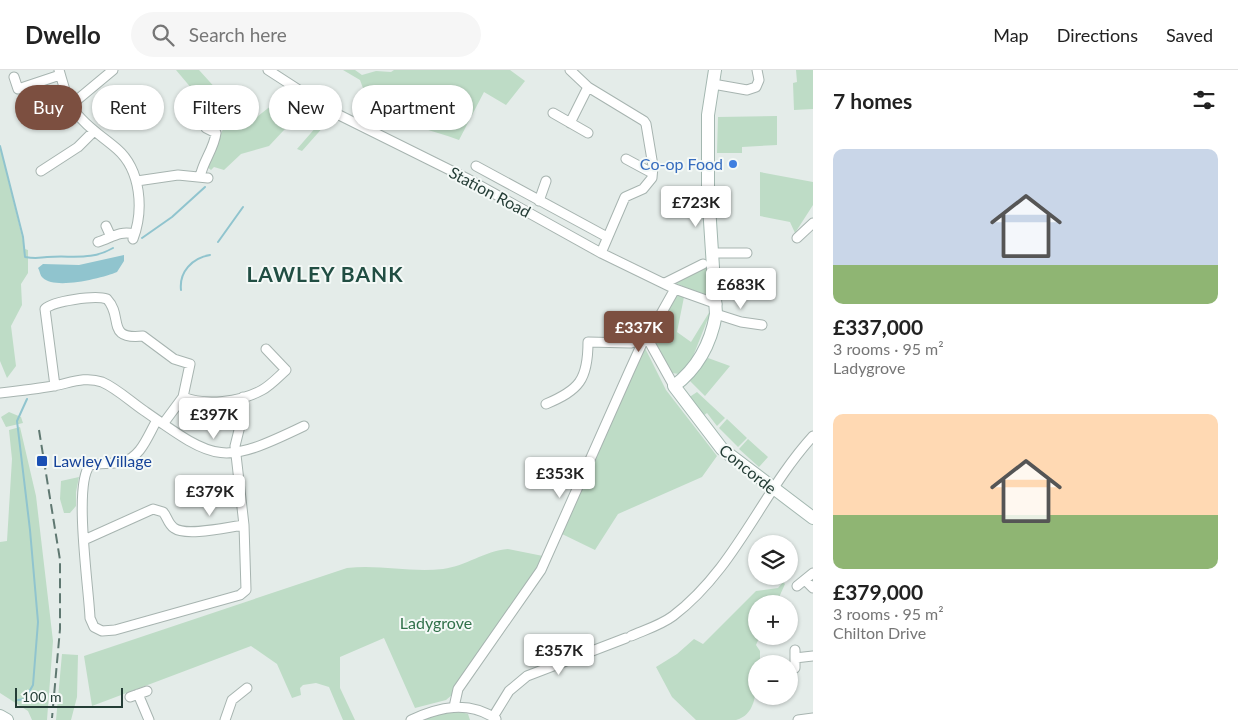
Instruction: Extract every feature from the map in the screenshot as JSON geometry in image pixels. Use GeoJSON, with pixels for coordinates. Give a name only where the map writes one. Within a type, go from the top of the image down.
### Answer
{"type":"FeatureCollection","features":[{"type":"Feature","properties":{"kind":"street"},"geometry":{"type":"LineString","coordinates":[[82,96],[113,70]]}},
{"type":"Feature","properties":{"kind":"street","name":"Station Road"},"geometry":{"type":"LineString","coordinates":[[268,70],[333,112],[468,179],[601,253],[741,322],[762,325]]}},
{"type":"Feature","properties":{"kind":"street"},"geometry":{"type":"LineString","coordinates":[[570,70],[588,87],[646,124],[652,178],[643,189],[625,197],[601,253]]}},
{"type":"Feature","properties":{"kind":"street"},"geometry":{"type":"LineString","coordinates":[[546,404],[570,392],[582,380],[588,364],[588,342],[631,343],[644,340],[650,343],[674,386],[699,360],[713,334],[717,309],[708,190],[708,115],[715,70]]}},
{"type":"Feature","properties":{"kind":"street"},"geometry":{"type":"LineString","coordinates":[[713,84],[747,90],[756,86],[759,80],[757,70]]}},
{"type":"Feature","properties":{"kind":"street"},"geometry":{"type":"LineString","coordinates":[[14,77],[18,89],[59,72],[64,85]]}},
{"type":"Feature","properties":{"kind":"street"},"geometry":{"type":"LineString","coordinates":[[570,123],[588,87]]}},
{"type":"Feature","properties":{"kind":"street"},"geometry":{"type":"LineString","coordinates":[[553,113],[588,133]]}},
{"type":"Feature","properties":{"kind":"street"},"geometry":{"type":"LineString","coordinates":[[82,117],[94,131],[124,157],[137,181],[138,210],[134,236],[126,232],[98,242]]}},
{"type":"Feature","properties":{"kind":"street"},"geometry":{"type":"LineString","coordinates":[[137,181],[178,175],[204,178],[202,167],[215,142],[216,133],[210,130]]}},
{"type":"Feature","properties":{"kind":"street"},"geometry":{"type":"LineString","coordinates":[[54,175],[45,169],[78,147],[94,131]]}},
{"type":"Feature","properties":{"kind":"street"},"geometry":{"type":"LineString","coordinates":[[626,159],[652,173]]}},
{"type":"Feature","properties":{"kind":"street"},"geometry":{"type":"LineString","coordinates":[[476,166],[608,237]]}},
{"type":"Feature","properties":{"kind":"street"},"geometry":{"type":"LineString","coordinates":[[539,201],[546,181]]}},
{"type":"Feature","properties":{"kind":"street"},"geometry":{"type":"LineString","coordinates":[[797,238],[813,223]]}},
{"type":"Feature","properties":{"kind":"street"},"geometry":{"type":"LineString","coordinates":[[106,226],[111,237]]}},
{"type":"Feature","properties":{"kind":"street"},"geometry":{"type":"LineString","coordinates":[[712,253],[746,252]]}},
{"type":"Feature","properties":{"kind":"street"},"geometry":{"type":"LineString","coordinates":[[665,283],[703,264]]}},
{"type":"Feature","properties":{"kind":"street"},"geometry":{"type":"LineString","coordinates":[[454,707],[458,689],[541,570],[644,340],[648,337],[675,289]]}},
{"type":"Feature","properties":{"kind":"street"},"geometry":{"type":"LineString","coordinates":[[55,386],[44,310],[51,305],[100,297],[108,298],[118,331],[122,334],[129,338],[142,336],[174,359],[190,364],[183,397],[160,422],[138,452],[133,457],[121,462],[90,465],[86,469],[82,495],[92,624],[97,629],[108,631],[152,621],[244,592],[247,580],[244,524],[235,446],[243,414],[242,397]]}},
{"type":"Feature","properties":{"kind":"street"},"geometry":{"type":"LineString","coordinates":[[183,397],[191,400],[211,402],[242,397],[264,389],[286,370],[266,349]]}},
{"type":"Feature","properties":{"kind":"street"},"geometry":{"type":"LineString","coordinates":[[0,393],[55,386],[84,379],[103,383],[200,448],[211,452],[236,453],[260,446],[304,426]]}},
{"type":"Feature","properties":{"kind":"street","name":"Concorde"},"geometry":{"type":"LineString","coordinates":[[674,386],[722,449],[813,518]]}},
{"type":"Feature","properties":{"kind":"street"},"geometry":{"type":"LineString","coordinates":[[411,720],[433,710],[454,707],[478,711],[495,719],[509,691],[527,676],[628,637],[671,617],[703,590],[721,569],[796,454],[813,436]]}},
{"type":"Feature","properties":{"kind":"street"},"geometry":{"type":"LineString","coordinates":[[84,540],[153,509],[162,512],[171,525],[180,530],[198,531],[244,524]]}},
{"type":"Feature","properties":{"kind":"street"},"geometry":{"type":"LineString","coordinates":[[797,586],[813,573]]}},
{"type":"Feature","properties":{"kind":"street"},"geometry":{"type":"LineString","coordinates":[[805,580],[813,588]]}},
{"type":"Feature","properties":{"kind":"street"},"geometry":{"type":"LineString","coordinates":[[795,655],[813,656]]}},
{"type":"Feature","properties":{"kind":"street"},"geometry":{"type":"LineString","coordinates":[[225,720],[232,700],[247,688]]}},
{"type":"Feature","properties":{"kind":"street"},"geometry":{"type":"LineString","coordinates":[[138,694],[149,720]]}},
{"type":"Feature","properties":{"kind":"street"},"geometry":{"type":"LineString","coordinates":[[0,716],[7,720]]}},
{"type":"Feature","properties":{"kind":"green space"},"geometry":{"type":"Polygon","coordinates":[[[176,70],[199,70],[213,85],[189,85],[176,70]]]}},
{"type":"Feature","properties":{"kind":"green space"},"geometry":{"type":"Polygon","coordinates":[[[343,70],[355,70],[362,75],[376,71],[391,72],[394,70],[510,70],[525,81],[506,105],[484,92],[473,113],[473,85],[362,85],[360,80],[343,70]]]}},
{"type":"Feature","properties":{"kind":"green space"},"geometry":{"type":"Polygon","coordinates":[[[796,70],[813,70],[813,109],[794,110],[793,83],[797,82],[796,70]]]}},
{"type":"Feature","properties":{"kind":"green space"},"geometry":{"type":"Polygon","coordinates":[[[269,107],[269,130],[284,130],[269,146],[241,154],[224,170],[214,167],[211,170],[206,166],[223,130],[259,130],[259,115],[269,107]]]}},
{"type":"Feature","properties":{"kind":"green space"},"geometry":{"type":"Polygon","coordinates":[[[777,116],[777,145],[742,147],[742,153],[717,153],[718,117],[777,116]]]}},
{"type":"Feature","properties":{"kind":"green space"},"geometry":{"type":"Polygon","coordinates":[[[314,130],[321,130],[302,151],[297,149],[314,130]]]}},
{"type":"Feature","properties":{"kind":"green space"},"geometry":{"type":"Polygon","coordinates":[[[428,130],[464,130],[459,140],[428,130]]]}},
{"type":"Feature","properties":{"kind":"green space"},"geometry":{"type":"Polygon","coordinates":[[[0,146],[25,249],[28,250],[28,273],[21,284],[22,305],[11,326],[16,366],[7,378],[0,361],[0,146]]]}},
{"type":"Feature","properties":{"kind":"green space"},"geometry":{"type":"Polygon","coordinates":[[[760,172],[813,182],[813,205],[795,233],[790,222],[760,216],[760,172]]]}},
{"type":"Feature","properties":{"kind":"green space"},"geometry":{"type":"Polygon","coordinates":[[[711,266],[712,294],[708,297],[673,282],[711,266]]]}},
{"type":"Feature","properties":{"kind":"green space"},"geometry":{"type":"Polygon","coordinates":[[[677,293],[684,297],[677,332],[691,342],[710,311],[710,318],[707,321],[690,364],[679,374],[672,373],[652,339],[677,293]]]}},
{"type":"Feature","properties":{"kind":"green space"},"geometry":{"type":"Polygon","coordinates":[[[645,348],[666,390],[717,456],[702,477],[618,514],[595,550],[562,534],[645,348]]]}},
{"type":"Feature","properties":{"kind":"green space"},"geometry":{"type":"Polygon","coordinates":[[[708,358],[730,366],[705,396],[690,381],[708,358]]]}},
{"type":"Feature","properties":{"kind":"green space"},"geometry":{"type":"Polygon","coordinates":[[[697,392],[725,418],[717,426],[707,413],[703,416],[688,398],[697,392]]]}},
{"type":"Feature","properties":{"kind":"green space"},"geometry":{"type":"Polygon","coordinates":[[[9,412],[21,417],[23,423],[6,427],[1,417],[9,412]]]}},
{"type":"Feature","properties":{"kind":"green space"},"geometry":{"type":"Polygon","coordinates":[[[727,419],[747,438],[738,447],[719,428],[727,419]]]}},
{"type":"Feature","properties":{"kind":"green space"},"geometry":{"type":"Polygon","coordinates":[[[20,427],[36,496],[53,641],[47,720],[32,720],[28,711],[0,693],[0,542],[7,541],[12,459],[9,430],[20,427]]]}},
{"type":"Feature","properties":{"kind":"green space"},"geometry":{"type":"Polygon","coordinates":[[[748,439],[768,457],[759,467],[739,449],[748,439]]]}},
{"type":"Feature","properties":{"kind":"green space"},"geometry":{"type":"Polygon","coordinates":[[[79,477],[76,506],[70,513],[64,513],[60,499],[61,481],[79,477]]]}},
{"type":"Feature","properties":{"kind":"green space","name":"Ladygrove"},"geometry":{"type":"Polygon","coordinates":[[[508,549],[543,556],[537,570],[453,694],[446,700],[415,708],[384,638],[340,657],[340,688],[355,720],[343,720],[329,687],[316,683],[303,685],[300,688],[301,695],[292,698],[277,664],[251,646],[92,706],[84,656],[347,568],[443,569],[499,550],[508,549]]]}},
{"type":"Feature","properties":{"kind":"green space"},"geometry":{"type":"Polygon","coordinates":[[[780,585],[785,585],[780,595],[752,595],[756,591],[778,588],[780,585]]]}},
{"type":"Feature","properties":{"kind":"green space"},"geometry":{"type":"Polygon","coordinates":[[[748,599],[748,645],[756,645],[760,655],[748,655],[748,705],[752,705],[744,717],[736,720],[696,720],[672,697],[656,667],[677,654],[694,639],[703,644],[748,599]]]}},
{"type":"Feature","properties":{"kind":"green space"},"geometry":{"type":"Polygon","coordinates":[[[62,654],[78,655],[77,697],[71,720],[56,720],[62,654]]]}},
{"type":"Feature","properties":{"kind":"green space"},"geometry":{"type":"Polygon","coordinates":[[[454,710],[468,714],[470,720],[415,720],[454,710]]]}},
{"type":"Feature","properties":{"kind":"water"},"geometry":{"type":"Polygon","coordinates":[[[124,255],[124,261],[117,272],[79,282],[58,283],[49,281],[42,277],[38,268],[43,264],[79,265],[124,255]]]}},
{"type":"Feature","properties":{"kind":"waterway"},"geometry":{"type":"LineString","coordinates":[[0,146],[23,237],[25,257],[81,257],[97,255],[113,248]]}},
{"type":"Feature","properties":{"kind":"waterway"},"geometry":{"type":"LineString","coordinates":[[142,238],[172,217],[205,187]]}},
{"type":"Feature","properties":{"kind":"waterway"},"geometry":{"type":"LineString","coordinates":[[218,242],[243,207]]}},
{"type":"Feature","properties":{"kind":"waterway"},"geometry":{"type":"LineString","coordinates":[[181,290],[182,277],[188,267],[198,259],[210,255]]}},
{"type":"Feature","properties":{"kind":"waterway"},"geometry":{"type":"LineString","coordinates":[[18,700],[25,699],[33,685],[38,622],[30,530],[17,421],[27,399]]}},
{"type":"Feature","properties":{"kind":"railway"},"geometry":{"type":"LineString","coordinates":[[39,430],[60,560],[60,629],[52,718]]}},
{"type":"Feature","properties":{"kind":"place","name":"Co-op Food"},"geometry":{"type":"Point","coordinates":[733,164]}},
{"type":"Feature","properties":{"kind":"place","name":"Lawley Village"},"geometry":{"type":"Point","coordinates":[42,461]}},
{"type":"Feature","properties":{"kind":"district","name":"LAWLEY BANK"},"geometry":{"type":"Point","coordinates":[325,275]}}]}
